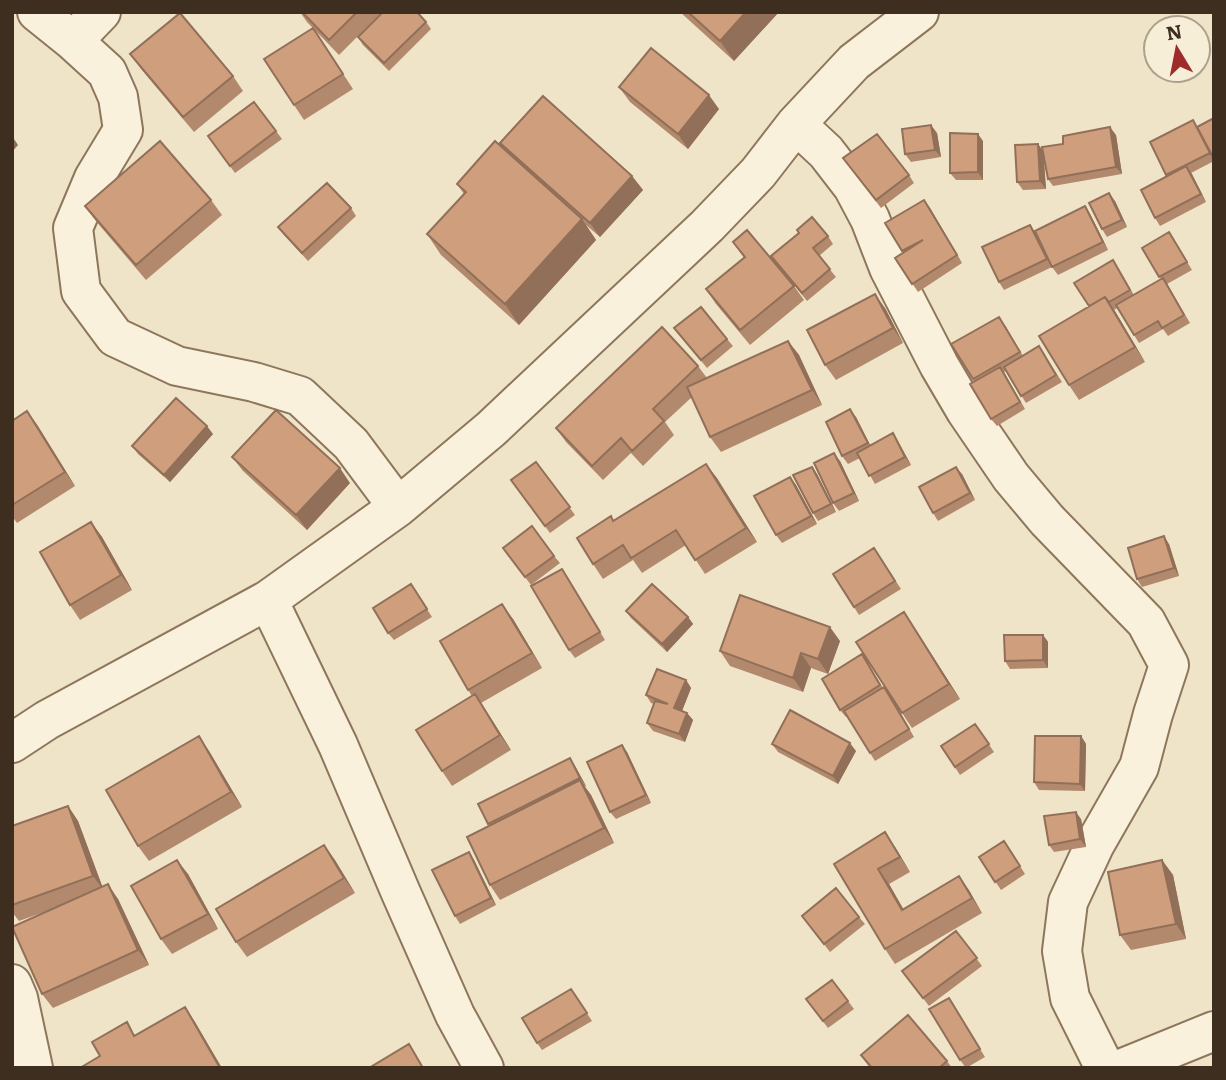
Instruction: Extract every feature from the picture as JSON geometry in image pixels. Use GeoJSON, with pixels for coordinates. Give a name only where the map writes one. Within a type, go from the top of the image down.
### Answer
{"type":"FeatureCollection","features":[{"type":"Feature","properties":{"kind":"street"},"geometry":{"type":"LineString","coordinates":[[37,12],[107,72],[118,97],[123,130],[94,178],[73,228],[81,291],[115,337],[177,366],[254,382],[300,396],[351,444],[398,507]]}},
{"type":"Feature","properties":{"kind":"street"},"geometry":{"type":"LineString","coordinates":[[73,41],[101,12]]}},
{"type":"Feature","properties":{"kind":"street"},"geometry":{"type":"LineString","coordinates":[[12,743],[47,720],[268,600],[398,507],[491,429],[707,226],[758,173],[796,124],[854,62],[919,12]]}},
{"type":"Feature","properties":{"kind":"street"},"geometry":{"type":"LineString","coordinates":[[796,124],[825,152],[853,187],[870,219],[889,268],[939,365],[1012,477],[1048,520],[1146,622],[1169,664],[1139,767],[1096,844],[1068,902],[1062,951],[1070,998],[1104,1068]]}},
{"type":"Feature","properties":{"kind":"street"},"geometry":{"type":"LineString","coordinates":[[268,600],[338,745],[455,1014],[484,1068]]}},
{"type":"Feature","properties":{"kind":"street"},"geometry":{"type":"LineString","coordinates":[[12,984],[18,998],[33,1068]]}},
{"type":"Feature","properties":{"kind":"street"},"geometry":{"type":"LineString","coordinates":[[1123,1068],[1214,1031]]}},
{"type":"Feature","properties":{"kind":"building"},"geometry":{"type":"Polygon","coordinates":[[[302,12],[357,12],[329,40],[302,12]]]}},
{"type":"Feature","properties":{"kind":"building"},"geometry":{"type":"Polygon","coordinates":[[[383,12],[417,12],[426,22],[384,63],[358,37],[383,12]]]}},
{"type":"Feature","properties":{"kind":"building"},"geometry":{"type":"Polygon","coordinates":[[[688,12],[746,12],[720,41],[688,12]]]}},
{"type":"Feature","properties":{"kind":"building"},"geometry":{"type":"Polygon","coordinates":[[[180,13],[233,76],[183,117],[130,54],[180,13]]]}},
{"type":"Feature","properties":{"kind":"building"},"geometry":{"type":"Polygon","coordinates":[[[313,28],[343,74],[294,105],[264,59],[313,28]]]}},
{"type":"Feature","properties":{"kind":"building"},"geometry":{"type":"Polygon","coordinates":[[[651,48],[709,95],[678,134],[619,87],[651,48]]]}},
{"type":"Feature","properties":{"kind":"building"},"geometry":{"type":"Polygon","coordinates":[[[543,96],[632,176],[590,223],[500,143],[543,96]]]}},
{"type":"Feature","properties":{"kind":"building"},"geometry":{"type":"Polygon","coordinates":[[[254,102],[276,131],[230,166],[208,136],[254,102]]]}},
{"type":"Feature","properties":{"kind":"building"},"geometry":{"type":"Polygon","coordinates":[[[1214,118],[1214,159],[1197,127],[1214,118]]]}},
{"type":"Feature","properties":{"kind":"building"},"geometry":{"type":"Polygon","coordinates":[[[1193,120],[1210,153],[1166,175],[1150,142],[1193,120]]]}},
{"type":"Feature","properties":{"kind":"building"},"geometry":{"type":"Polygon","coordinates":[[[931,125],[935,150],[905,154],[902,129],[931,125]]]}},
{"type":"Feature","properties":{"kind":"building"},"geometry":{"type":"Polygon","coordinates":[[[1110,127],[1116,167],[1048,179],[1042,147],[1063,144],[1063,136],[1110,127]]]}},
{"type":"Feature","properties":{"kind":"building"},"geometry":{"type":"Polygon","coordinates":[[[950,133],[978,134],[978,172],[950,173],[950,133]]]}},
{"type":"Feature","properties":{"kind":"building"},"geometry":{"type":"Polygon","coordinates":[[[877,134],[909,175],[876,200],[843,158],[877,134]]]}},
{"type":"Feature","properties":{"kind":"building"},"geometry":{"type":"Polygon","coordinates":[[[160,141],[211,200],[136,265],[85,206],[160,141]]]}},
{"type":"Feature","properties":{"kind":"building"},"geometry":{"type":"Polygon","coordinates":[[[495,141],[582,219],[505,304],[427,234],[466,192],[457,184],[495,141]]]}},
{"type":"Feature","properties":{"kind":"building"},"geometry":{"type":"Polygon","coordinates":[[[1038,144],[1040,181],[1017,182],[1015,145],[1038,144]]]}},
{"type":"Feature","properties":{"kind":"building"},"geometry":{"type":"Polygon","coordinates":[[[1186,166],[1201,194],[1155,218],[1141,190],[1186,166]]]}},
{"type":"Feature","properties":{"kind":"building"},"geometry":{"type":"Polygon","coordinates":[[[327,183],[351,208],[302,253],[278,227],[327,183]]]}},
{"type":"Feature","properties":{"kind":"building"},"geometry":{"type":"Polygon","coordinates":[[[1109,193],[1122,220],[1102,229],[1089,203],[1109,193]]]}},
{"type":"Feature","properties":{"kind":"building"},"geometry":{"type":"Polygon","coordinates":[[[924,200],[957,255],[912,284],[895,258],[923,240],[902,251],[885,223],[924,200]]]}},
{"type":"Feature","properties":{"kind":"building"},"geometry":{"type":"Polygon","coordinates":[[[1085,206],[1103,242],[1052,267],[1035,231],[1085,206]]]}},
{"type":"Feature","properties":{"kind":"building"},"geometry":{"type":"Polygon","coordinates":[[[812,217],[828,236],[813,248],[830,269],[802,293],[771,256],[799,233],[797,230],[812,217]]]}},
{"type":"Feature","properties":{"kind":"building"},"geometry":{"type":"Polygon","coordinates":[[[1030,225],[1047,259],[999,282],[982,247],[1030,225]]]}},
{"type":"Feature","properties":{"kind":"building"},"geometry":{"type":"Polygon","coordinates":[[[747,230],[794,286],[740,330],[706,289],[745,257],[733,242],[747,230]]]}},
{"type":"Feature","properties":{"kind":"building"},"geometry":{"type":"Polygon","coordinates":[[[1169,232],[1187,262],[1159,277],[1142,248],[1169,232]]]}},
{"type":"Feature","properties":{"kind":"building"},"geometry":{"type":"Polygon","coordinates":[[[1113,260],[1130,290],[1109,302],[1105,297],[1089,306],[1074,283],[1113,260]]]}},
{"type":"Feature","properties":{"kind":"building"},"geometry":{"type":"Polygon","coordinates":[[[1163,278],[1184,315],[1162,328],[1158,321],[1134,335],[1116,305],[1163,278]]]}},
{"type":"Feature","properties":{"kind":"building"},"geometry":{"type":"Polygon","coordinates":[[[875,294],[893,328],[825,365],[807,330],[875,294]]]}},
{"type":"Feature","properties":{"kind":"building"},"geometry":{"type":"Polygon","coordinates":[[[1105,297],[1135,347],[1069,385],[1039,336],[1105,297]]]}},
{"type":"Feature","properties":{"kind":"building"},"geometry":{"type":"Polygon","coordinates":[[[701,307],[727,339],[701,360],[674,328],[701,307]]]}},
{"type":"Feature","properties":{"kind":"building"},"geometry":{"type":"Polygon","coordinates":[[[999,317],[1020,352],[973,379],[951,344],[999,317]]]}},
{"type":"Feature","properties":{"kind":"building"},"geometry":{"type":"Polygon","coordinates":[[[662,327],[698,366],[653,409],[664,421],[632,451],[621,438],[592,466],[556,428],[662,327]]]}},
{"type":"Feature","properties":{"kind":"building"},"geometry":{"type":"Polygon","coordinates":[[[788,341],[812,390],[710,437],[687,387],[788,341]]]}},
{"type":"Feature","properties":{"kind":"building"},"geometry":{"type":"Polygon","coordinates":[[[1039,346],[1056,375],[1021,396],[1004,367],[1039,346]]]}},
{"type":"Feature","properties":{"kind":"building"},"geometry":{"type":"Polygon","coordinates":[[[1000,367],[1020,402],[991,419],[970,384],[1000,367]]]}},
{"type":"Feature","properties":{"kind":"building"},"geometry":{"type":"Polygon","coordinates":[[[176,398],[207,426],[164,475],[132,446],[176,398]]]}},
{"type":"Feature","properties":{"kind":"building"},"geometry":{"type":"Polygon","coordinates":[[[850,409],[868,443],[842,456],[826,422],[850,409]]]}},
{"type":"Feature","properties":{"kind":"building"},"geometry":{"type":"Polygon","coordinates":[[[276,410],[340,468],[296,515],[232,457],[276,410]]]}},
{"type":"Feature","properties":{"kind":"building"},"geometry":{"type":"Polygon","coordinates":[[[27,411],[65,472],[12,505],[12,421],[27,411]]]}},
{"type":"Feature","properties":{"kind":"building"},"geometry":{"type":"Polygon","coordinates":[[[893,433],[905,457],[869,476],[857,453],[893,433]]]}},
{"type":"Feature","properties":{"kind":"building"},"geometry":{"type":"Polygon","coordinates":[[[834,453],[854,493],[833,503],[814,463],[834,453]]]}},
{"type":"Feature","properties":{"kind":"building"},"geometry":{"type":"Polygon","coordinates":[[[536,462],[570,507],[545,526],[511,480],[536,462]]]}},
{"type":"Feature","properties":{"kind":"building"},"geometry":{"type":"Polygon","coordinates":[[[706,464],[746,528],[695,560],[676,530],[631,558],[623,545],[593,564],[577,538],[611,516],[613,521],[706,464]]]}},
{"type":"Feature","properties":{"kind":"building"},"geometry":{"type":"Polygon","coordinates":[[[812,467],[831,504],[813,513],[793,475],[812,467]]]}},
{"type":"Feature","properties":{"kind":"building"},"geometry":{"type":"Polygon","coordinates":[[[956,467],[970,493],[933,513],[919,487],[956,467]]]}},
{"type":"Feature","properties":{"kind":"building"},"geometry":{"type":"Polygon","coordinates":[[[790,477],[811,516],[776,535],[754,496],[790,477]]]}},
{"type":"Feature","properties":{"kind":"building"},"geometry":{"type":"Polygon","coordinates":[[[91,522],[121,575],[70,605],[40,552],[91,522]]]}},
{"type":"Feature","properties":{"kind":"building"},"geometry":{"type":"Polygon","coordinates":[[[532,526],[554,556],[525,577],[503,548],[532,526]]]}},
{"type":"Feature","properties":{"kind":"building"},"geometry":{"type":"Polygon","coordinates":[[[1164,536],[1174,568],[1137,579],[1128,548],[1164,536]]]}},
{"type":"Feature","properties":{"kind":"building"},"geometry":{"type":"Polygon","coordinates":[[[874,548],[895,581],[854,607],[833,574],[874,548]]]}},
{"type":"Feature","properties":{"kind":"building"},"geometry":{"type":"Polygon","coordinates":[[[562,569],[600,632],[569,650],[531,586],[562,569]]]}},
{"type":"Feature","properties":{"kind":"building"},"geometry":{"type":"Polygon","coordinates":[[[411,584],[427,609],[388,633],[373,608],[411,584]]]}},
{"type":"Feature","properties":{"kind":"building"},"geometry":{"type":"Polygon","coordinates":[[[652,584],[688,617],[662,644],[626,611],[652,584]]]}},
{"type":"Feature","properties":{"kind":"building"},"geometry":{"type":"Polygon","coordinates":[[[740,595],[830,627],[818,659],[801,653],[793,678],[720,651],[740,595]]]}},
{"type":"Feature","properties":{"kind":"building"},"geometry":{"type":"Polygon","coordinates":[[[502,604],[532,653],[468,690],[440,641],[502,604]]]}},
{"type":"Feature","properties":{"kind":"building"},"geometry":{"type":"Polygon","coordinates":[[[904,612],[949,684],[902,713],[856,642],[904,612]]]}},
{"type":"Feature","properties":{"kind":"building"},"geometry":{"type":"Polygon","coordinates":[[[1004,635],[1043,635],[1043,660],[1005,661],[1004,635]]]}},
{"type":"Feature","properties":{"kind":"building"},"geometry":{"type":"Polygon","coordinates":[[[862,654],[880,685],[840,710],[822,679],[862,654]]]}},
{"type":"Feature","properties":{"kind":"building"},"geometry":{"type":"Polygon","coordinates":[[[657,669],[686,680],[674,708],[687,713],[679,734],[647,723],[655,701],[668,704],[646,695],[657,669]]]}},
{"type":"Feature","properties":{"kind":"building"},"geometry":{"type":"Polygon","coordinates":[[[884,687],[909,729],[870,753],[844,711],[884,687]]]}},
{"type":"Feature","properties":{"kind":"building"},"geometry":{"type":"Polygon","coordinates":[[[475,694],[500,735],[442,771],[416,730],[475,694]]]}},
{"type":"Feature","properties":{"kind":"building"},"geometry":{"type":"Polygon","coordinates":[[[790,710],[850,743],[833,776],[772,744],[790,710]]]}},
{"type":"Feature","properties":{"kind":"building"},"geometry":{"type":"Polygon","coordinates":[[[975,724],[989,744],[955,767],[941,746],[975,724]]]}},
{"type":"Feature","properties":{"kind":"building"},"geometry":{"type":"Polygon","coordinates":[[[199,736],[231,792],[138,846],[106,790],[199,736]]]}},
{"type":"Feature","properties":{"kind":"building"},"geometry":{"type":"Polygon","coordinates":[[[1035,736],[1081,736],[1080,784],[1034,782],[1035,736]]]}},
{"type":"Feature","properties":{"kind":"building"},"geometry":{"type":"Polygon","coordinates":[[[622,745],[646,795],[610,812],[587,762],[622,745]]]}},
{"type":"Feature","properties":{"kind":"building"},"geometry":{"type":"Polygon","coordinates":[[[570,758],[580,778],[488,824],[478,804],[570,758]]]}},
{"type":"Feature","properties":{"kind":"building"},"geometry":{"type":"Polygon","coordinates":[[[580,780],[604,828],[490,885],[467,837],[580,780]]]}},
{"type":"Feature","properties":{"kind":"building"},"geometry":{"type":"Polygon","coordinates":[[[68,806],[93,876],[12,905],[12,826],[68,806]]]}},
{"type":"Feature","properties":{"kind":"building"},"geometry":{"type":"Polygon","coordinates":[[[1076,812],[1080,839],[1049,845],[1044,816],[1076,812]]]}},
{"type":"Feature","properties":{"kind":"building"},"geometry":{"type":"Polygon","coordinates":[[[885,832],[900,857],[878,869],[902,910],[959,876],[972,898],[885,949],[834,864],[885,832]]]}},
{"type":"Feature","properties":{"kind":"building"},"geometry":{"type":"Polygon","coordinates":[[[1004,841],[1020,866],[995,882],[979,857],[1004,841]]]}},
{"type":"Feature","properties":{"kind":"building"},"geometry":{"type":"Polygon","coordinates":[[[324,845],[344,878],[236,942],[216,909],[324,845]]]}},
{"type":"Feature","properties":{"kind":"building"},"geometry":{"type":"Polygon","coordinates":[[[469,852],[491,898],[455,916],[432,870],[469,852]]]}},
{"type":"Feature","properties":{"kind":"building"},"geometry":{"type":"Polygon","coordinates":[[[177,860],[208,914],[161,939],[131,886],[177,860]]]}},
{"type":"Feature","properties":{"kind":"building"},"geometry":{"type":"Polygon","coordinates":[[[1162,860],[1176,924],[1120,935],[1108,872],[1162,860]]]}},
{"type":"Feature","properties":{"kind":"building"},"geometry":{"type":"Polygon","coordinates":[[[108,884],[138,950],[42,994],[12,927],[108,884]]]}},
{"type":"Feature","properties":{"kind":"building"},"geometry":{"type":"Polygon","coordinates":[[[836,888],[859,917],[824,944],[802,916],[836,888]]]}},
{"type":"Feature","properties":{"kind":"building"},"geometry":{"type":"Polygon","coordinates":[[[956,931],[977,958],[923,998],[902,971],[956,931]]]}},
{"type":"Feature","properties":{"kind":"building"},"geometry":{"type":"Polygon","coordinates":[[[832,980],[848,1001],[823,1021],[806,999],[832,980]]]}},
{"type":"Feature","properties":{"kind":"building"},"geometry":{"type":"Polygon","coordinates":[[[571,989],[587,1013],[537,1043],[522,1018],[571,989]]]}},
{"type":"Feature","properties":{"kind":"building"},"geometry":{"type":"Polygon","coordinates":[[[949,998],[980,1049],[960,1060],[929,1009],[949,998]]]}},
{"type":"Feature","properties":{"kind":"building"},"geometry":{"type":"Polygon","coordinates":[[[185,1007],[220,1068],[80,1068],[100,1056],[92,1042],[127,1022],[134,1036],[185,1007]]]}},
{"type":"Feature","properties":{"kind":"building"},"geometry":{"type":"Polygon","coordinates":[[[908,1015],[947,1061],[939,1068],[872,1068],[861,1055],[908,1015]]]}},
{"type":"Feature","properties":{"kind":"building"},"geometry":{"type":"Polygon","coordinates":[[[409,1044],[423,1068],[369,1068],[409,1044]]]}}]}
